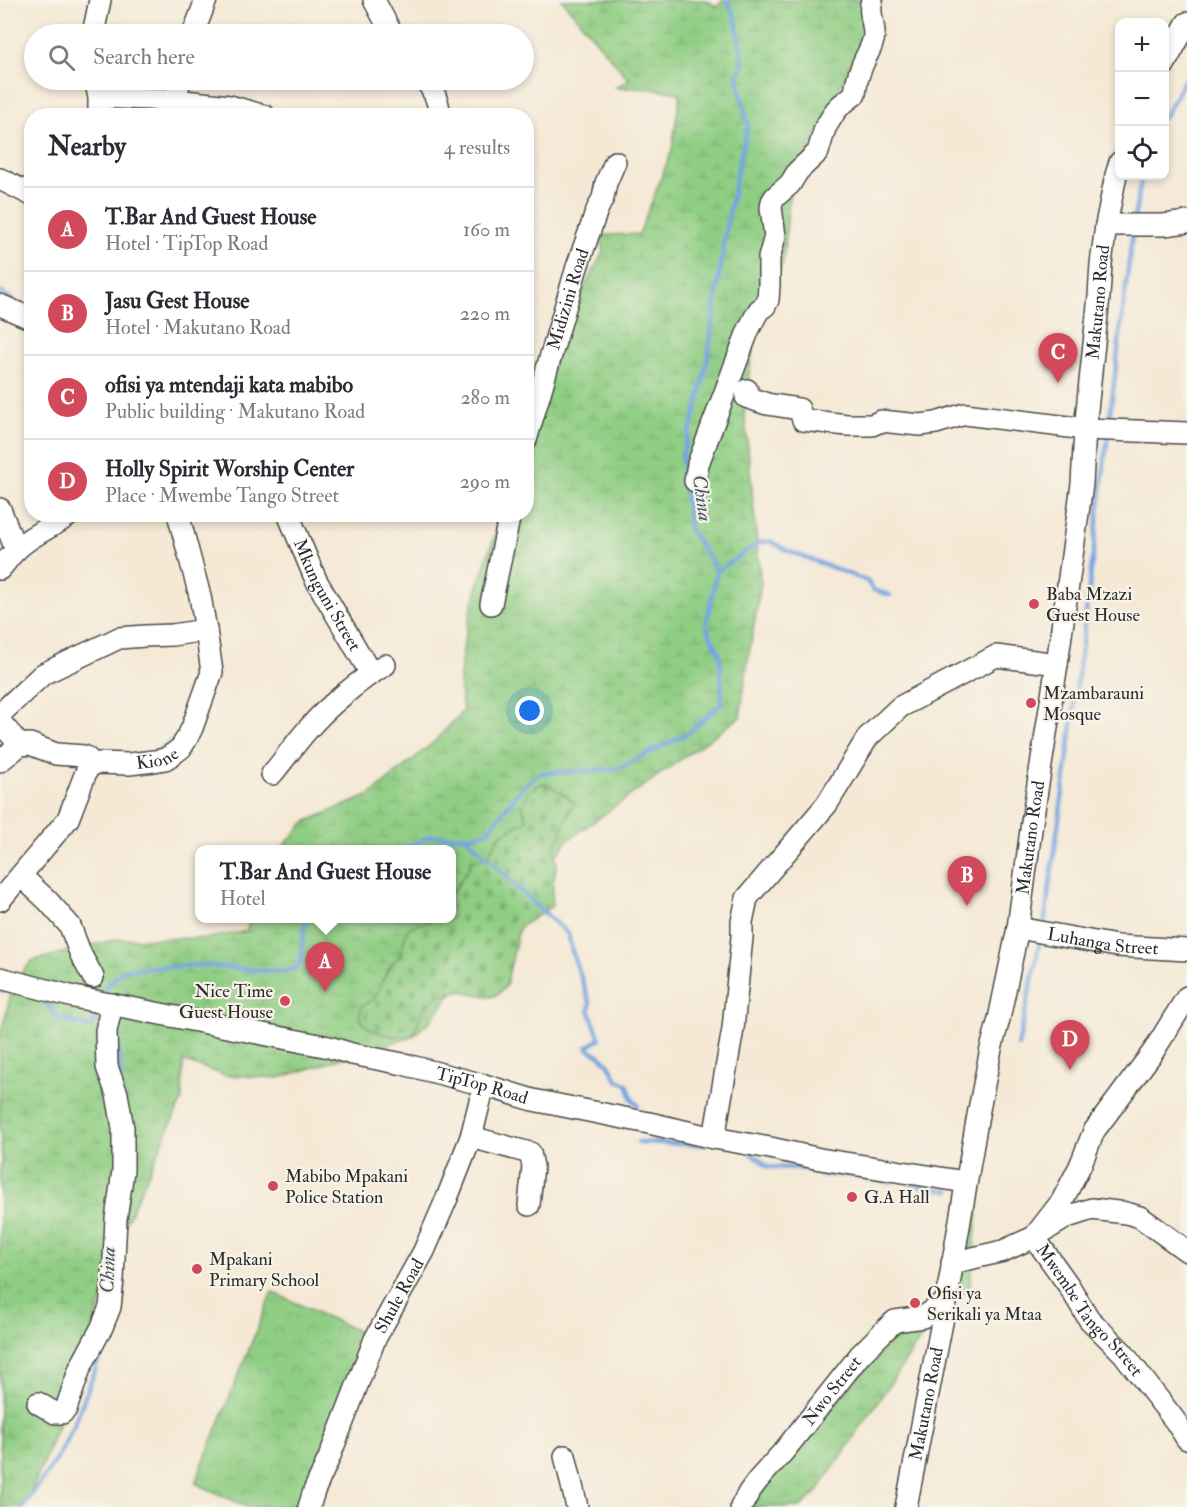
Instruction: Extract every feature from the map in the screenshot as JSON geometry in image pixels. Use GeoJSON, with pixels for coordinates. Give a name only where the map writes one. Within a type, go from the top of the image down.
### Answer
{"type":"FeatureCollection","features":[{"type":"Feature","properties":{"kind":"street"},"geometry":{"type":"LineString","coordinates":[[95,24],[100,0]]}},
{"type":"Feature","properties":{"kind":"street"},"geometry":{"type":"LineString","coordinates":[[197,24],[206,0]]}},
{"type":"Feature","properties":{"kind":"street"},"geometry":{"type":"LineString","coordinates":[[374,0],[387,24]]}},
{"type":"Feature","properties":{"kind":"street"},"geometry":{"type":"LineString","coordinates":[[695,481],[699,464],[748,331],[759,310],[768,300],[769,258],[775,230],[772,202],[790,184],[798,171],[818,152],[825,128],[836,110],[855,94],[856,81],[870,51],[874,35],[870,6],[872,0]]}},
{"type":"Feature","properties":{"kind":"street"},"geometry":{"type":"LineString","coordinates":[[1169,56],[1187,23]]}},
{"type":"Feature","properties":{"kind":"street"},"geometry":{"type":"LineString","coordinates":[[98,97],[177,90],[237,108]]}},
{"type":"Feature","properties":{"kind":"street"},"geometry":{"type":"LineString","coordinates":[[431,90],[439,108]]}},
{"type":"Feature","properties":{"kind":"street","name":"Midizini Road"},"geometry":{"type":"LineString","coordinates":[[534,413],[577,267],[615,162]]}},
{"type":"Feature","properties":{"kind":"street"},"geometry":{"type":"LineString","coordinates":[[0,179],[24,191]]}},
{"type":"Feature","properties":{"kind":"street","name":"Makutano Road"},"geometry":{"type":"LineString","coordinates":[[906,1507],[946,1302],[991,1049],[1018,928],[1082,484],[1101,264],[1115,180]]}},
{"type":"Feature","properties":{"kind":"street"},"geometry":{"type":"LineString","coordinates":[[1106,225],[1164,225],[1187,222]]}},
{"type":"Feature","properties":{"kind":"street"},"geometry":{"type":"LineString","coordinates":[[0,305],[24,316]]}},
{"type":"Feature","properties":{"kind":"street"},"geometry":{"type":"LineString","coordinates":[[747,390],[746,397],[767,404],[799,409],[803,420],[872,425],[881,421],[920,425],[936,423],[965,414],[1085,429],[1187,433]]}},
{"type":"Feature","properties":{"kind":"street"},"geometry":{"type":"LineString","coordinates":[[0,509],[16,550]]}},
{"type":"Feature","properties":{"kind":"street"},"geometry":{"type":"LineString","coordinates":[[0,569],[16,550],[34,536],[60,522]]}},
{"type":"Feature","properties":{"kind":"street","name":"Kione"},"geometry":{"type":"LineString","coordinates":[[92,765],[129,764],[165,759],[181,748],[192,728],[212,672],[200,596],[180,522]]}},
{"type":"Feature","properties":{"kind":"street","name":"Mkunguni Street"},"geometry":{"type":"LineString","coordinates":[[272,774],[329,707],[378,669],[316,580],[291,522]]}},
{"type":"Feature","properties":{"kind":"street"},"geometry":{"type":"LineString","coordinates":[[491,604],[508,522]]}},
{"type":"Feature","properties":{"kind":"street"},"geometry":{"type":"LineString","coordinates":[[0,714],[43,674],[119,638],[172,635],[206,630]]}},
{"type":"Feature","properties":{"kind":"street"},"geometry":{"type":"LineString","coordinates":[[714,1138],[733,1029],[742,922],[747,898],[827,804],[868,737],[900,706],[996,656],[1057,664]]}},
{"type":"Feature","properties":{"kind":"street"},"geometry":{"type":"LineString","coordinates":[[0,722],[20,745]]}},
{"type":"Feature","properties":{"kind":"street"},"geometry":{"type":"LineString","coordinates":[[0,760],[20,745],[30,744],[61,755],[84,756],[92,765],[86,772],[68,819],[0,900]]}},
{"type":"Feature","properties":{"kind":"street"},"geometry":{"type":"LineString","coordinates":[[21,876],[48,901],[70,927],[93,977]]}},
{"type":"Feature","properties":{"kind":"street","name":"Luhanga Street"},"geometry":{"type":"LineString","coordinates":[[1018,928],[1117,946],[1187,950]]}},
{"type":"Feature","properties":{"kind":"street","name":"TipTop Road"},"geometry":{"type":"LineString","coordinates":[[0,978],[74,997],[329,1047],[484,1085],[533,1100],[820,1159],[966,1182]]}},
{"type":"Feature","properties":{"kind":"street","name":"Mwembe Tango Street"},"geometry":{"type":"LineString","coordinates":[[1187,997],[1153,1052],[1094,1131],[1080,1166],[1062,1201],[1034,1237],[1089,1319],[1123,1353],[1187,1439]]}},
{"type":"Feature","properties":{"kind":"street"},"geometry":{"type":"LineString","coordinates":[[38,1403],[55,1413],[62,1413],[66,1409],[80,1368],[110,1307],[123,1160],[123,1128],[117,1094],[107,1067],[106,1031],[112,1004]]}},
{"type":"Feature","properties":{"kind":"street","name":"Shule Road"},"geometry":{"type":"LineString","coordinates":[[309,1507],[375,1340],[424,1251],[471,1137],[484,1085]]}},
{"type":"Feature","properties":{"kind":"street"},"geometry":{"type":"LineString","coordinates":[[471,1137],[530,1153],[533,1166],[529,1205]]}},
{"type":"Feature","properties":{"kind":"street"},"geometry":{"type":"LineString","coordinates":[[952,1263],[1003,1251],[1034,1237],[1066,1217],[1092,1209],[1126,1213],[1140,1218],[1187,1251]]}},
{"type":"Feature","properties":{"kind":"street","name":"Nwo Street"},"geometry":{"type":"LineString","coordinates":[[741,1507],[758,1480],[860,1355],[895,1321],[922,1317],[946,1302]]}},
{"type":"Feature","properties":{"kind":"street"},"geometry":{"type":"LineString","coordinates":[[565,1456],[577,1507]]}},
{"type":"Feature","properties":{"kind":"green space"},"geometry":{"type":"Polygon","coordinates":[[[562,0],[706,0],[717,7],[723,0],[882,0],[790,190],[783,262],[756,330],[744,407],[761,584],[740,717],[568,840],[433,1018],[412,1037],[279,1078],[224,1075],[183,1061],[182,1100],[124,1227],[81,1369],[25,1507],[0,1507],[0,1170],[2,1160],[0,1031],[14,982],[32,961],[116,939],[207,938],[247,931],[248,923],[456,923],[456,845],[285,845],[305,822],[370,795],[434,742],[463,711],[460,679],[469,616],[500,522],[534,522],[534,422],[567,321],[603,252],[602,235],[639,234],[672,150],[680,93],[616,87],[629,80],[562,0]]]}},
{"type":"Feature","properties":{"kind":"green space"},"geometry":{"type":"Polygon","coordinates":[[[542,783],[574,802],[553,850],[557,863],[552,906],[519,928],[506,986],[491,997],[459,991],[438,996],[423,1010],[413,1035],[382,1034],[368,1027],[359,1016],[362,1006],[374,999],[389,968],[399,956],[408,928],[423,923],[456,923],[456,887],[470,866],[470,861],[488,857],[499,836],[527,820],[522,805],[530,791],[542,783]]]}},
{"type":"Feature","properties":{"kind":"green space"},"geometry":{"type":"Polygon","coordinates":[[[990,1098],[970,1287],[933,1320],[817,1492],[800,1507],[748,1507],[845,1392],[901,1330],[942,1307],[990,1098]]]}},
{"type":"Feature","properties":{"kind":"green space"},"geometry":{"type":"Polygon","coordinates":[[[272,1292],[375,1339],[310,1507],[247,1507],[195,1483],[272,1292]]]}},
{"type":"Feature","properties":{"kind":"waterway","name":"China"},"geometry":{"type":"LineString","coordinates":[[411,845],[430,836],[477,835],[488,831],[525,784],[541,773],[617,769],[688,733],[722,703],[720,655],[706,626],[717,571],[689,528],[682,455],[697,408],[707,362],[725,234],[748,125],[737,75],[743,65],[736,19],[727,0]]}},
{"type":"Feature","properties":{"kind":"waterway"},"geometry":{"type":"LineString","coordinates":[[1169,109],[1187,76]]}},
{"type":"Feature","properties":{"kind":"waterway"},"geometry":{"type":"LineString","coordinates":[[1134,218],[1141,180]]}},
{"type":"Feature","properties":{"kind":"waterway"},"geometry":{"type":"LineString","coordinates":[[1109,423],[1133,229]]}},
{"type":"Feature","properties":{"kind":"waterway"},"geometry":{"type":"LineString","coordinates":[[0,292],[13,300]]}},
{"type":"Feature","properties":{"kind":"waterway"},"geometry":{"type":"LineString","coordinates":[[1044,926],[1068,756],[1108,435]]}},
{"type":"Feature","properties":{"kind":"waterway"},"geometry":{"type":"LineString","coordinates":[[717,571],[759,543],[770,541],[786,550],[867,581],[873,590],[890,595]]}},
{"type":"Feature","properties":{"kind":"waterway"},"geometry":{"type":"LineString","coordinates":[[157,752],[177,738]]}},
{"type":"Feature","properties":{"kind":"waterway"},"geometry":{"type":"LineString","coordinates":[[465,836],[568,934],[590,1004],[589,1010],[600,1039],[587,1047],[605,1060],[617,1080],[627,1084],[632,1099],[638,1105]]}},
{"type":"Feature","properties":{"kind":"waterway","name":"China"},"geometry":{"type":"LineString","coordinates":[[103,997],[104,989],[123,970],[127,969],[201,965],[287,971],[298,967],[301,961],[304,926],[306,923]]}},
{"type":"Feature","properties":{"kind":"waterway"},"geometry":{"type":"LineString","coordinates":[[1018,1046],[1041,937]]}},
{"type":"Feature","properties":{"kind":"waterway"},"geometry":{"type":"LineString","coordinates":[[0,990],[15,992]]}},
{"type":"Feature","properties":{"kind":"waterway"},"geometry":{"type":"LineString","coordinates":[[38,996],[59,1018],[90,1027],[100,1010]]}},
{"type":"Feature","properties":{"kind":"waterway","name":"China"},"geometry":{"type":"LineString","coordinates":[[116,1025],[121,1076]]}},
{"type":"Feature","properties":{"kind":"waterway"},"geometry":{"type":"LineString","coordinates":[[638,1142],[705,1145]]}},
{"type":"Feature","properties":{"kind":"waterway"},"geometry":{"type":"LineString","coordinates":[[751,1154],[768,1167],[808,1169],[821,1175],[849,1175],[892,1182]]}},
{"type":"Feature","properties":{"kind":"waterway"},"geometry":{"type":"LineString","coordinates":[[912,1185],[950,1191]]}},
{"type":"Feature","properties":{"kind":"waterway","name":"China"},"geometry":{"type":"LineString","coordinates":[[120,1305],[123,1298],[123,1284]]}},
{"type":"Feature","properties":{"kind":"waterway","name":"China"},"geometry":{"type":"LineString","coordinates":[[23,1507],[56,1460],[74,1425],[106,1341]]}},
{"type":"Feature","properties":{"kind":"place","name":"ofisi ya mtendaji kata mabibo"},"geometry":{"type":"Point","coordinates":[1058,383]}},
{"type":"Feature","properties":{"kind":"place","name":"Baba Mzazi Guest House"},"geometry":{"type":"Point","coordinates":[1034,604]}},
{"type":"Feature","properties":{"kind":"place","name":"Mzambarauni Mosque"},"geometry":{"type":"Point","coordinates":[1031,703]}},
{"type":"Feature","properties":{"kind":"place","name":"Jasu Gest House"},"geometry":{"type":"Point","coordinates":[967,906]}},
{"type":"Feature","properties":{"kind":"place","name":"T.Bar And Guest House"},"geometry":{"type":"Point","coordinates":[325,992]}},
{"type":"Feature","properties":{"kind":"place","name":"Nice Time Guest House"},"geometry":{"type":"Point","coordinates":[285,1001]}},
{"type":"Feature","properties":{"kind":"place","name":"Holly Spirit Worship Center"},"geometry":{"type":"Point","coordinates":[1070,1070]}},
{"type":"Feature","properties":{"kind":"place","name":"Mabibo Mpakani Police Station"},"geometry":{"type":"Point","coordinates":[273,1186]}},
{"type":"Feature","properties":{"kind":"place","name":"G.A Hall"},"geometry":{"type":"Point","coordinates":[852,1197]}},
{"type":"Feature","properties":{"kind":"place","name":"Mpakani Primary School"},"geometry":{"type":"Point","coordinates":[197,1269]}},
{"type":"Feature","properties":{"kind":"place","name":"Ofisi ya Serikali ya Mtaa"},"geometry":{"type":"Point","coordinates":[915,1303]}}]}
